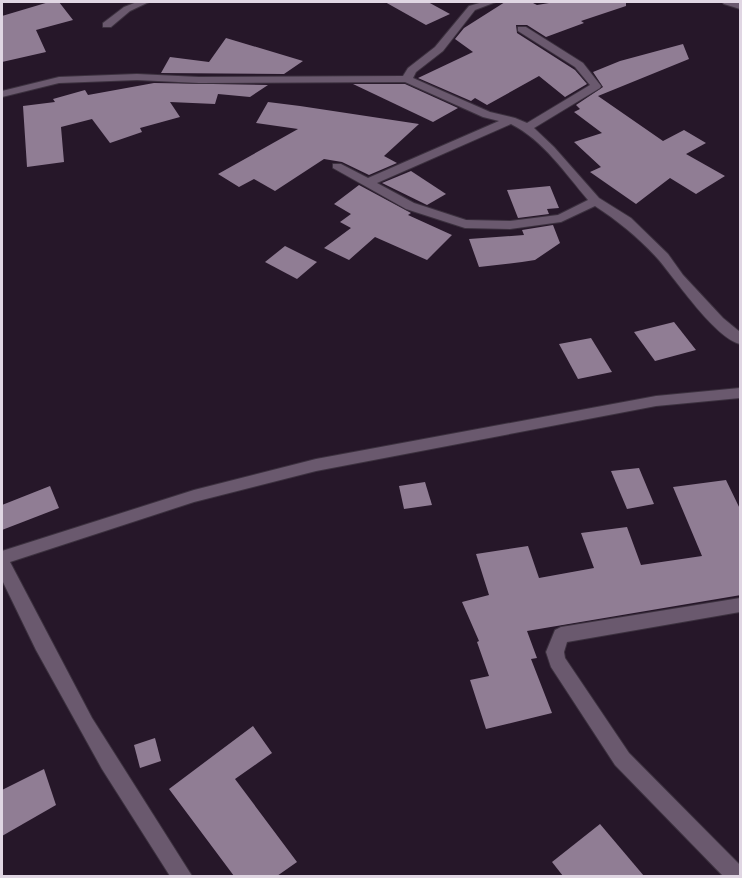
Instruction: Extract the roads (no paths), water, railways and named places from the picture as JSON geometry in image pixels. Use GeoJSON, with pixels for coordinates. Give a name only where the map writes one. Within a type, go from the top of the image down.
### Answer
{"type":"FeatureCollection","features":[{"type":"Feature","properties":{"kind":"street"},"geometry":{"type":"LineString","coordinates":[[107,25],[127,9],[144,2]]}},
{"type":"Feature","properties":{"kind":"street"},"geometry":{"type":"LineString","coordinates":[[407,79],[412,70],[439,49],[472,8],[491,2]]}},
{"type":"Feature","properties":{"kind":"street"},"geometry":{"type":"LineString","coordinates":[[727,2],[741,6]]}},
{"type":"Feature","properties":{"kind":"street"},"geometry":{"type":"LineString","coordinates":[[522,29],[579,65],[596,86],[526,128]]}},
{"type":"Feature","properties":{"kind":"street"},"geometry":{"type":"LineString","coordinates":[[2,94],[59,80],[137,77],[199,80],[407,79],[487,115],[511,120],[526,128],[550,149],[595,201],[627,221],[663,257],[678,278],[718,321],[741,339]]}},
{"type":"Feature","properties":{"kind":"street"},"geometry":{"type":"LineString","coordinates":[[366,183],[511,120]]}},
{"type":"Feature","properties":{"kind":"street"},"geometry":{"type":"LineString","coordinates":[[337,166],[410,206],[465,224],[510,225],[561,218],[595,201]]}},
{"type":"Feature","properties":{"kind":"street"},"geometry":{"type":"LineString","coordinates":[[2,558],[194,496],[316,465],[656,401],[741,393]]}},
{"type":"Feature","properties":{"kind":"street"},"geometry":{"type":"LineString","coordinates":[[2,564],[48,659],[100,751],[182,876]]}},
{"type":"Feature","properties":{"kind":"street"},"geometry":{"type":"LineString","coordinates":[[737,876],[622,759],[557,661],[555,652],[561,635],[741,605]]}}]}
